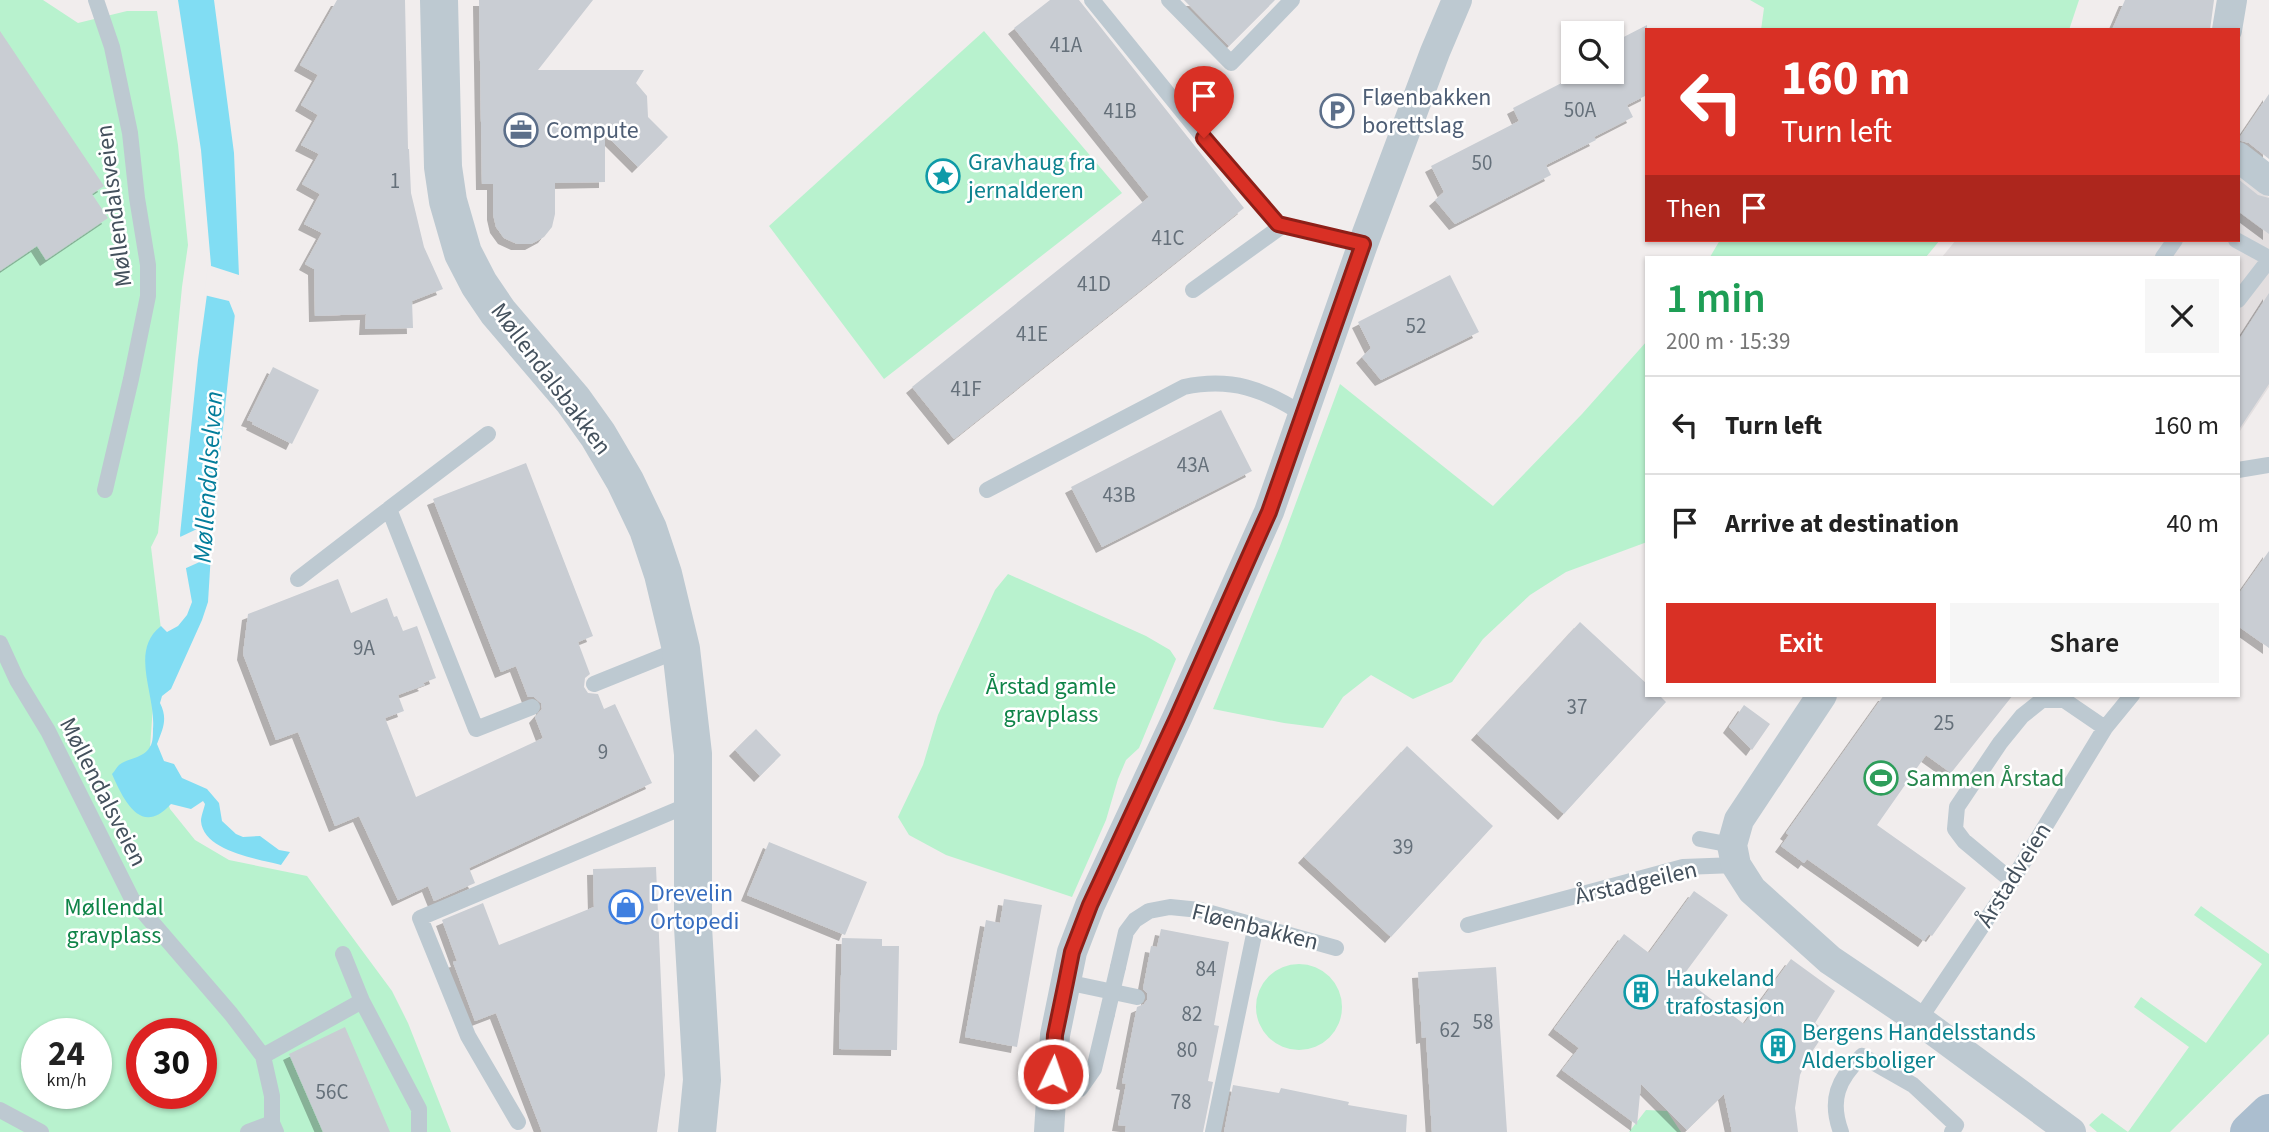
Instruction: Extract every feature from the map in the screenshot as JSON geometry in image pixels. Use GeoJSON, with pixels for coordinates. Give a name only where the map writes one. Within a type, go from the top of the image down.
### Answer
{"type":"FeatureCollection","features":[{"type":"Feature","properties":{"kind":"main road"},"geometry":{"type":"LineString","coordinates":[[2249,1132],[2269,1112]]}},
{"type":"Feature","properties":{"kind":"street","name":"Møllendalsbakken"},"geometry":{"type":"LineString","coordinates":[[439,0],[443,167],[447,201],[463,253],[498,312],[573,400],[625,481],[648,529],[663,574],[681,649],[693,754],[693,927],[702,1080],[697,1132]]}},
{"type":"Feature","properties":{"kind":"street"},"geometry":{"type":"LineString","coordinates":[[1049,1132],[1055,1035],[1072,952],[1090,905],[1269,512],[1363,244],[1457,0]]}},
{"type":"Feature","properties":{"kind":"street"},"geometry":{"type":"LineString","coordinates":[[2227,28],[2232,0]]}},
{"type":"Feature","properties":{"kind":"street"},"geometry":{"type":"LineString","coordinates":[[2240,159],[2269,181]]}},
{"type":"Feature","properties":{"kind":"street"},"geometry":{"type":"LineString","coordinates":[[1821,697],[1739,820],[1734,855],[1752,890],[1830,960],[1919,1020],[2071,1132]]}},
{"type":"Feature","properties":{"kind":"lane","name":"Møllendalsveien"},"geometry":{"type":"LineString","coordinates":[[96,0],[112,47],[130,133],[148,265],[148,296],[105,490]]}},
{"type":"Feature","properties":{"kind":"lane"},"geometry":{"type":"LineString","coordinates":[[1092,0],[1212,148],[1278,224],[1363,244]]}},
{"type":"Feature","properties":{"kind":"lane"},"geometry":{"type":"LineString","coordinates":[[1168,0],[1231,63],[1292,0]]}},
{"type":"Feature","properties":{"kind":"lane"},"geometry":{"type":"LineString","coordinates":[[1193,290],[1282,226]]}},
{"type":"Feature","properties":{"kind":"lane"},"geometry":{"type":"LineString","coordinates":[[2239,242],[2269,259],[2240,297]]}},
{"type":"Feature","properties":{"kind":"lane"},"geometry":{"type":"LineString","coordinates":[[987,490],[1184,387],[1231,383],[1270,395],[1304,415]]}},
{"type":"Feature","properties":{"kind":"lane"},"geometry":{"type":"LineString","coordinates":[[298,579],[488,433]]}},
{"type":"Feature","properties":{"kind":"lane"},"geometry":{"type":"LineString","coordinates":[[2240,470],[2269,465]]}},
{"type":"Feature","properties":{"kind":"lane"},"geometry":{"type":"LineString","coordinates":[[389,509],[476,729],[532,707]]}},
{"type":"Feature","properties":{"kind":"lane","name":"Møllendalsveien"},"geometry":{"type":"LineString","coordinates":[[0,643],[17,680],[48,731],[131,899],[231,1014],[262,1056],[272,1096],[274,1128]]}},
{"type":"Feature","properties":{"kind":"lane"},"geometry":{"type":"LineString","coordinates":[[594,684],[681,649]]}},
{"type":"Feature","properties":{"kind":"lane","name":"Årstadveien"},"geometry":{"type":"LineString","coordinates":[[1919,1020],[2012,881],[2105,728],[2130,697]]}},
{"type":"Feature","properties":{"kind":"lane"},"geometry":{"type":"LineString","coordinates":[[2012,881],[1964,841],[1955,829],[1957,807],[2000,743],[2022,716],[2042,701],[2064,700],[2105,728]]}},
{"type":"Feature","properties":{"kind":"lane"},"geometry":{"type":"LineString","coordinates":[[518,1122],[468,1036],[420,918],[693,803]]}},
{"type":"Feature","properties":{"kind":"lane"},"geometry":{"type":"LineString","coordinates":[[1700,839],[1734,855]]}},
{"type":"Feature","properties":{"kind":"lane","name":"Årstadgeilen"},"geometry":{"type":"LineString","coordinates":[[1468,925],[1734,855]]}},
{"type":"Feature","properties":{"kind":"lane","name":"Fløenbakken"},"geometry":{"type":"LineString","coordinates":[[1052,1093],[1080,1089],[1094,1069],[1126,932],[1135,919],[1149,911],[1170,907],[1200,910],[1336,948]]}},
{"type":"Feature","properties":{"kind":"lane"},"geometry":{"type":"LineString","coordinates":[[1213,1132],[1256,925]]}},
{"type":"Feature","properties":{"kind":"lane"},"geometry":{"type":"LineString","coordinates":[[343,954],[362,1001],[419,1110],[419,1132]]}},
{"type":"Feature","properties":{"kind":"lane"},"geometry":{"type":"LineString","coordinates":[[1066,982],[1137,997]]}},
{"type":"Feature","properties":{"kind":"lane"},"geometry":{"type":"LineString","coordinates":[[262,1056],[362,1001]]}},
{"type":"Feature","properties":{"kind":"lane"},"geometry":{"type":"LineString","coordinates":[[1841,1132],[1836,1115],[1836,1098],[1845,1076],[1862,1056],[1913,1085],[1956,1125],[1952,1132]]}},
{"type":"Feature","properties":{"kind":"lane"},"geometry":{"type":"LineString","coordinates":[[0,1110],[41,1132]]}},
{"type":"Feature","properties":{"kind":"lane"},"geometry":{"type":"LineString","coordinates":[[248,1132],[274,1128]]}},
{"type":"Feature","properties":{"kind":"shaded area"},"geometry":{"type":"Polygon","coordinates":[[[2240,176],[2269,197],[2269,387],[2240,431],[2240,256],[1943,256],[1954,242],[2240,242],[2240,176]]]}},
{"type":"Feature","properties":{"kind":"green space","name":"Møllendal gravplass"},"geometry":{"type":"Polygon","coordinates":[[[0,0],[43,0],[78,23],[127,11],[157,11],[178,145],[188,245],[158,533],[151,547],[165,662],[153,705],[150,748],[170,809],[195,840],[229,860],[307,876],[392,991],[408,1023],[451,1132],[0,1132],[0,0]]]}},
{"type":"Feature","properties":{"kind":"green space"},"geometry":{"type":"Polygon","coordinates":[[[1750,0],[2079,0],[2070,28],[1761,28],[1764,8],[1750,0]]]}},
{"type":"Feature","properties":{"kind":"green space"},"geometry":{"type":"Polygon","coordinates":[[[984,31],[1122,193],[884,379],[769,226],[984,31]]]}},
{"type":"Feature","properties":{"kind":"green space"},"geometry":{"type":"Polygon","coordinates":[[[1719,242],[1938,242],[1927,256],[1711,256],[1719,242]]]}},
{"type":"Feature","properties":{"kind":"green space"},"geometry":{"type":"Polygon","coordinates":[[[1645,343],[1645,543],[1566,572],[1530,595],[1483,639],[1452,682],[1413,699],[1371,675],[1343,697],[1323,728],[1213,709],[1280,546],[1340,384],[1493,506],[1582,414],[1645,343]]]}},
{"type":"Feature","properties":{"kind":"green space","name":"Årstad gamle gravplass"},"geometry":{"type":"Polygon","coordinates":[[[1008,574],[1146,636],[1170,650],[1176,659],[1139,748],[1126,760],[1106,820],[1072,897],[946,855],[909,835],[898,817],[923,765],[938,715],[956,675],[995,590],[1008,574]]]}},
{"type":"Feature","properties":{"kind":"green space"},"geometry":{"type":"Polygon","coordinates":[[[2201,906],[2269,954],[2269,1034],[2170,1132],[2128,1132],[2189,1047],[2134,1007],[2141,997],[2206,1043],[2262,964],[2194,915],[2201,906]]]}},
{"type":"Feature","properties":{"kind":"green space"},"geometry":{"type":"Polygon","coordinates":[[[1299,964],[1323,971],[1335,983],[1342,1007],[1335,1031],[1323,1043],[1299,1050],[1275,1043],[1263,1031],[1256,1007],[1263,983],[1275,971],[1299,964]]]}},
{"type":"Feature","properties":{"kind":"green space"},"geometry":{"type":"Polygon","coordinates":[[[1646,1110],[1667,1111],[1681,1132],[1629,1132],[1646,1110]]]}},
{"type":"Feature","properties":{"kind":"green space"},"geometry":{"type":"Polygon","coordinates":[[[2102,1113],[2128,1132],[2097,1132],[2089,1125],[2102,1113]]]}},
{"type":"Feature","properties":{"kind":"water","name":"Møllendalselven"},"geometry":{"type":"Polygon","coordinates":[[[178,0],[214,0],[234,153],[239,276],[213,521],[208,602],[171,689],[162,696],[160,703],[164,724],[157,744],[164,761],[174,764],[182,778],[207,789],[219,803],[222,821],[236,834],[243,837],[260,836],[279,850],[290,852],[281,865],[233,852],[211,840],[201,821],[205,804],[203,801],[191,809],[171,804],[151,817],[142,816],[128,804],[112,774],[123,762],[141,755],[151,745],[153,716],[146,674],[147,648],[152,636],[161,626],[167,632],[178,626],[187,615],[192,602],[180,535],[211,265],[201,150],[178,0]]]}},
{"type":"Feature","properties":{"kind":"pier"},"geometry":{"type":"Polygon","coordinates":[[[208,265],[242,276],[238,318],[229,301],[204,295],[208,265]]]}},
{"type":"Feature","properties":{"kind":"pier"},"geometry":{"type":"Polygon","coordinates":[[[216,520],[213,556],[184,569],[178,538],[216,520]]]}},
{"type":"Feature","properties":{"kind":"building"},"geometry":{"type":"Polygon","coordinates":[[[337,0],[405,0],[411,193],[424,247],[443,289],[412,301],[413,328],[365,329],[366,314],[315,316],[314,269],[305,264],[322,233],[304,224],[320,194],[302,184],[319,154],[301,145],[318,115],[301,105],[318,75],[300,65],[337,0]]]}},
{"type":"Feature","properties":{"kind":"building"},"geometry":{"type":"Polygon","coordinates":[[[479,0],[593,0],[538,70],[644,70],[636,83],[647,96],[648,117],[668,137],[638,167],[605,134],[605,182],[555,183],[555,214],[552,227],[544,237],[531,244],[517,244],[504,238],[496,227],[493,214],[493,184],[482,184],[479,0]]]}},
{"type":"Feature","properties":{"kind":"building"},"geometry":{"type":"Polygon","coordinates":[[[1050,0],[1079,0],[1244,208],[954,439],[912,387],[1149,197],[1014,28],[1050,0]]]}},
{"type":"Feature","properties":{"kind":"building"},"geometry":{"type":"Polygon","coordinates":[[[1184,0],[1275,0],[1229,46],[1184,0]]]}},
{"type":"Feature","properties":{"kind":"building"},"geometry":{"type":"Polygon","coordinates":[[[2125,0],[2214,0],[2210,28],[2113,28],[2125,0]]]}},
{"type":"Feature","properties":{"kind":"building"},"geometry":{"type":"Polygon","coordinates":[[[1647,25],[1645,96],[1627,105],[1633,117],[1594,137],[1596,140],[1546,165],[1551,175],[1455,224],[1435,200],[1444,192],[1431,166],[1519,121],[1513,108],[1561,83],[1624,84],[1624,37],[1647,25]]]}},
{"type":"Feature","properties":{"kind":"building"},"geometry":{"type":"Polygon","coordinates":[[[0,31],[104,186],[92,194],[108,218],[46,260],[37,246],[0,271],[0,31]]]}},
{"type":"Feature","properties":{"kind":"building"},"geometry":{"type":"Polygon","coordinates":[[[2269,94],[2269,159],[2249,143],[2240,141],[2269,94]]]}},
{"type":"Feature","properties":{"kind":"building"},"geometry":{"type":"Polygon","coordinates":[[[2240,181],[2258,195],[2269,198],[2269,234],[2240,212],[2240,181]]]}},
{"type":"Feature","properties":{"kind":"building"},"geometry":{"type":"Polygon","coordinates":[[[1450,275],[1479,332],[1381,380],[1362,357],[1371,348],[1358,322],[1450,275]]]}},
{"type":"Feature","properties":{"kind":"building"},"geometry":{"type":"Polygon","coordinates":[[[2269,293],[2269,384],[2240,428],[2240,338],[2269,293]]]}},
{"type":"Feature","properties":{"kind":"building"},"geometry":{"type":"Polygon","coordinates":[[[273,367],[319,390],[292,444],[247,420],[273,367]]]}},
{"type":"Feature","properties":{"kind":"building"},"geometry":{"type":"Polygon","coordinates":[[[1221,410],[1252,471],[1102,547],[1071,487],[1221,410]]]}},
{"type":"Feature","properties":{"kind":"building"},"geometry":{"type":"Polygon","coordinates":[[[526,463],[593,636],[578,642],[590,674],[585,678],[584,687],[588,693],[598,694],[604,709],[615,704],[652,783],[469,868],[475,883],[434,901],[428,886],[398,900],[359,816],[335,826],[298,732],[276,740],[243,654],[248,614],[338,579],[351,613],[387,598],[403,631],[417,626],[436,678],[398,695],[404,711],[385,718],[416,797],[543,738],[535,717],[542,709],[541,703],[534,697],[528,697],[516,666],[501,672],[433,499],[526,463]]]}},
{"type":"Feature","properties":{"kind":"building"},"geometry":{"type":"Polygon","coordinates":[[[2269,551],[2269,648],[2240,627],[2240,592],[2269,551]]]}},
{"type":"Feature","properties":{"kind":"building"},"geometry":{"type":"Polygon","coordinates":[[[1580,622],[1645,682],[1645,697],[1661,697],[1666,702],[1564,814],[1477,734],[1580,622]]]}},
{"type":"Feature","properties":{"kind":"building"},"geometry":{"type":"Polygon","coordinates":[[[1883,697],[2011,697],[1951,773],[1926,755],[1877,825],[1966,888],[1932,936],[1929,934],[1924,941],[1807,859],[1804,863],[1781,846],[1789,835],[1786,833],[1883,697]]]}},
{"type":"Feature","properties":{"kind":"building"},"geometry":{"type":"Polygon","coordinates":[[[1744,705],[1770,724],[1752,750],[1729,727],[1744,705]]]}},
{"type":"Feature","properties":{"kind":"building"},"geometry":{"type":"Polygon","coordinates":[[[756,729],[781,755],[760,776],[735,750],[756,729]]]}},
{"type":"Feature","properties":{"kind":"building"},"geometry":{"type":"Polygon","coordinates":[[[1407,746],[1493,826],[1391,937],[1304,857],[1407,746]]]}},
{"type":"Feature","properties":{"kind":"building"},"geometry":{"type":"Polygon","coordinates":[[[769,842],[867,882],[845,935],[747,895],[769,842]]]}},
{"type":"Feature","properties":{"kind":"building"},"geometry":{"type":"Polygon","coordinates":[[[656,867],[665,1075],[657,1132],[542,1132],[496,1013],[475,1021],[453,962],[457,961],[442,920],[483,903],[499,945],[594,907],[593,869],[656,867]]]}},
{"type":"Feature","properties":{"kind":"building"},"geometry":{"type":"Polygon","coordinates":[[[1694,891],[1728,915],[1682,977],[1744,1024],[1791,959],[1835,991],[1815,1023],[1826,1031],[1807,1059],[1800,1075],[1795,1108],[1798,1132],[1732,1132],[1724,1094],[1687,1130],[1641,1084],[1637,1125],[1562,1070],[1579,1048],[1554,1029],[1624,934],[1649,953],[1694,891]]]}},
{"type":"Feature","properties":{"kind":"building"},"geometry":{"type":"Polygon","coordinates":[[[1004,899],[1042,905],[1017,1047],[965,1037],[986,920],[1000,923],[1004,899]]]}},
{"type":"Feature","properties":{"kind":"building"},"geometry":{"type":"Polygon","coordinates":[[[1161,929],[1229,942],[1214,1025],[1219,1026],[1208,1081],[1213,1082],[1203,1132],[1125,1132],[1126,1126],[1118,1125],[1126,1084],[1122,1083],[1137,1007],[1147,1000],[1147,993],[1143,989],[1151,946],[1157,947],[1161,929]]]}},
{"type":"Feature","properties":{"kind":"building"},"geometry":{"type":"Polygon","coordinates":[[[842,938],[882,939],[882,946],[899,946],[897,1050],[839,1049],[842,938]]]}},
{"type":"Feature","properties":{"kind":"building"},"geometry":{"type":"Polygon","coordinates":[[[1496,967],[1507,1132],[1432,1132],[1426,1037],[1422,1038],[1418,972],[1496,967]]]}},
{"type":"Feature","properties":{"kind":"building"},"geometry":{"type":"Polygon","coordinates":[[[345,1027],[390,1132],[323,1132],[289,1054],[345,1027]]]}},
{"type":"Feature","properties":{"kind":"building"},"geometry":{"type":"Polygon","coordinates":[[[1233,1085],[1279,1093],[1281,1088],[1349,1102],[1348,1105],[1407,1115],[1406,1132],[1224,1132],[1233,1085]]]}},
{"type":"Feature","properties":{"kind":"place","name":"Fløenbakken borettslag"},"geometry":{"type":"Point","coordinates":[1337,111]}},
{"type":"Feature","properties":{"kind":"place","name":"Compute"},"geometry":{"type":"Point","coordinates":[521,130]}},
{"type":"Feature","properties":{"kind":"place","name":"Gravhaug fra jernalderen"},"geometry":{"type":"Point","coordinates":[943,176]}},
{"type":"Feature","properties":{"kind":"place","name":"Sammen Årstad"},"geometry":{"type":"Point","coordinates":[1881,778]}},
{"type":"Feature","properties":{"kind":"place","name":"Drevelin Ortopedi"},"geometry":{"type":"Point","coordinates":[626,907]}},
{"type":"Feature","properties":{"kind":"place","name":"Haukeland trafostasjon"},"geometry":{"type":"Point","coordinates":[1641,992]}},
{"type":"Feature","properties":{"kind":"place","name":"Bergens Handelsstands Aldersboliger"},"geometry":{"type":"Point","coordinates":[1778,1046]}},
{"type":"Feature","properties":{"kind":"route"},"geometry":{"type":"LineString","coordinates":[[1053,1074],[1055,1035],[1072,952],[1090,905],[1269,512],[1363,244],[1278,224],[1204,138]]}}]}
